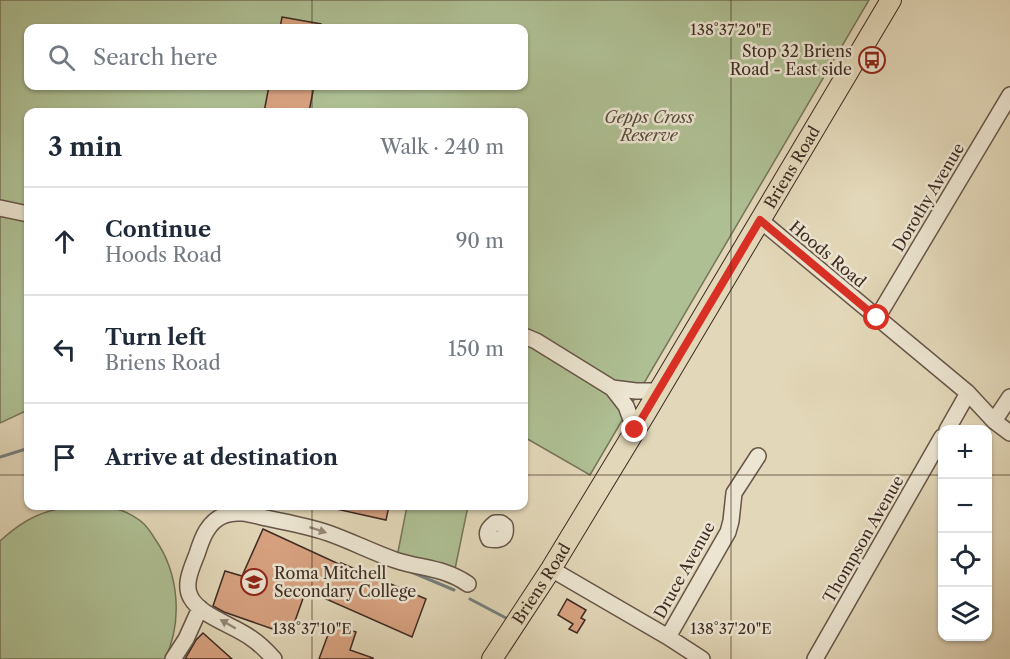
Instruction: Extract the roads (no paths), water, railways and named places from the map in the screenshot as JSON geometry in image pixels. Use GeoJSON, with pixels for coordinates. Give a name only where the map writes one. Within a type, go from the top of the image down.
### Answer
{"type":"FeatureCollection","features":[{"type":"Feature","properties":{"kind":"main road","name":"Briens Road"},"geometry":{"type":"LineString","coordinates":[[498,653],[635,430],[891,0]]}},
{"type":"Feature","properties":{"kind":"street","name":"Dorothy Avenue"},"geometry":{"type":"LineString","coordinates":[[877,318],[1010,95]]}},
{"type":"Feature","properties":{"kind":"street"},"geometry":{"type":"LineString","coordinates":[[0,208],[24,213]]}},
{"type":"Feature","properties":{"kind":"street","name":"Hoods Road"},"geometry":{"type":"LineString","coordinates":[[760,220],[968,393],[994,421],[1010,433]]}},
{"type":"Feature","properties":{"kind":"street"},"geometry":{"type":"LineString","coordinates":[[528,338],[612,388],[626,406],[635,430]]}},
{"type":"Feature","properties":{"kind":"street"},"geometry":{"type":"LineString","coordinates":[[612,388],[658,391]]}},
{"type":"Feature","properties":{"kind":"street"},"geometry":{"type":"LineString","coordinates":[[949,425],[968,393]]}},
{"type":"Feature","properties":{"kind":"street"},"geometry":{"type":"LineString","coordinates":[[994,421],[1010,396]]}},
{"type":"Feature","properties":{"kind":"street","name":"Thompson Avenue"},"geometry":{"type":"LineString","coordinates":[[815,659],[938,444]]}},
{"type":"Feature","properties":{"kind":"street","name":"Druce Avenue"},"geometry":{"type":"LineString","coordinates":[[668,637],[728,532],[734,493],[758,456]]}},
{"type":"Feature","properties":{"kind":"street"},"geometry":{"type":"LineString","coordinates":[[274,659],[250,637],[200,608],[190,598],[189,576],[201,541],[212,523],[223,516],[246,514],[307,526],[376,554],[445,571],[468,584]]}},
{"type":"Feature","properties":{"kind":"street"},"geometry":{"type":"LineString","coordinates":[[550,570],[668,637],[702,659]]}},
{"type":"Feature","properties":{"kind":"street"},"geometry":{"type":"LineString","coordinates":[[173,659],[186,639],[200,608]]}},
{"type":"Feature","properties":{"kind":"waterway"},"geometry":{"type":"LineString","coordinates":[[0,457],[24,450]]}},
{"type":"Feature","properties":{"kind":"waterway"},"geometry":{"type":"LineString","coordinates":[[409,571],[454,590]]}},
{"type":"Feature","properties":{"kind":"waterway"},"geometry":{"type":"LineString","coordinates":[[470,599],[506,618]]}},
{"type":"Feature","properties":{"kind":"place","name":"Stop 32 Briens Road - East side"},"geometry":{"type":"Point","coordinates":[872,60]}},
{"type":"Feature","properties":{"kind":"place","name":"Roma Mitchell Secondary College"},"geometry":{"type":"Point","coordinates":[254,582]}},
{"type":"Feature","properties":{"kind":"park label","name":"Gepps Cross Reserve"},"geometry":{"type":"Point","coordinates":[649,126]}}]}
